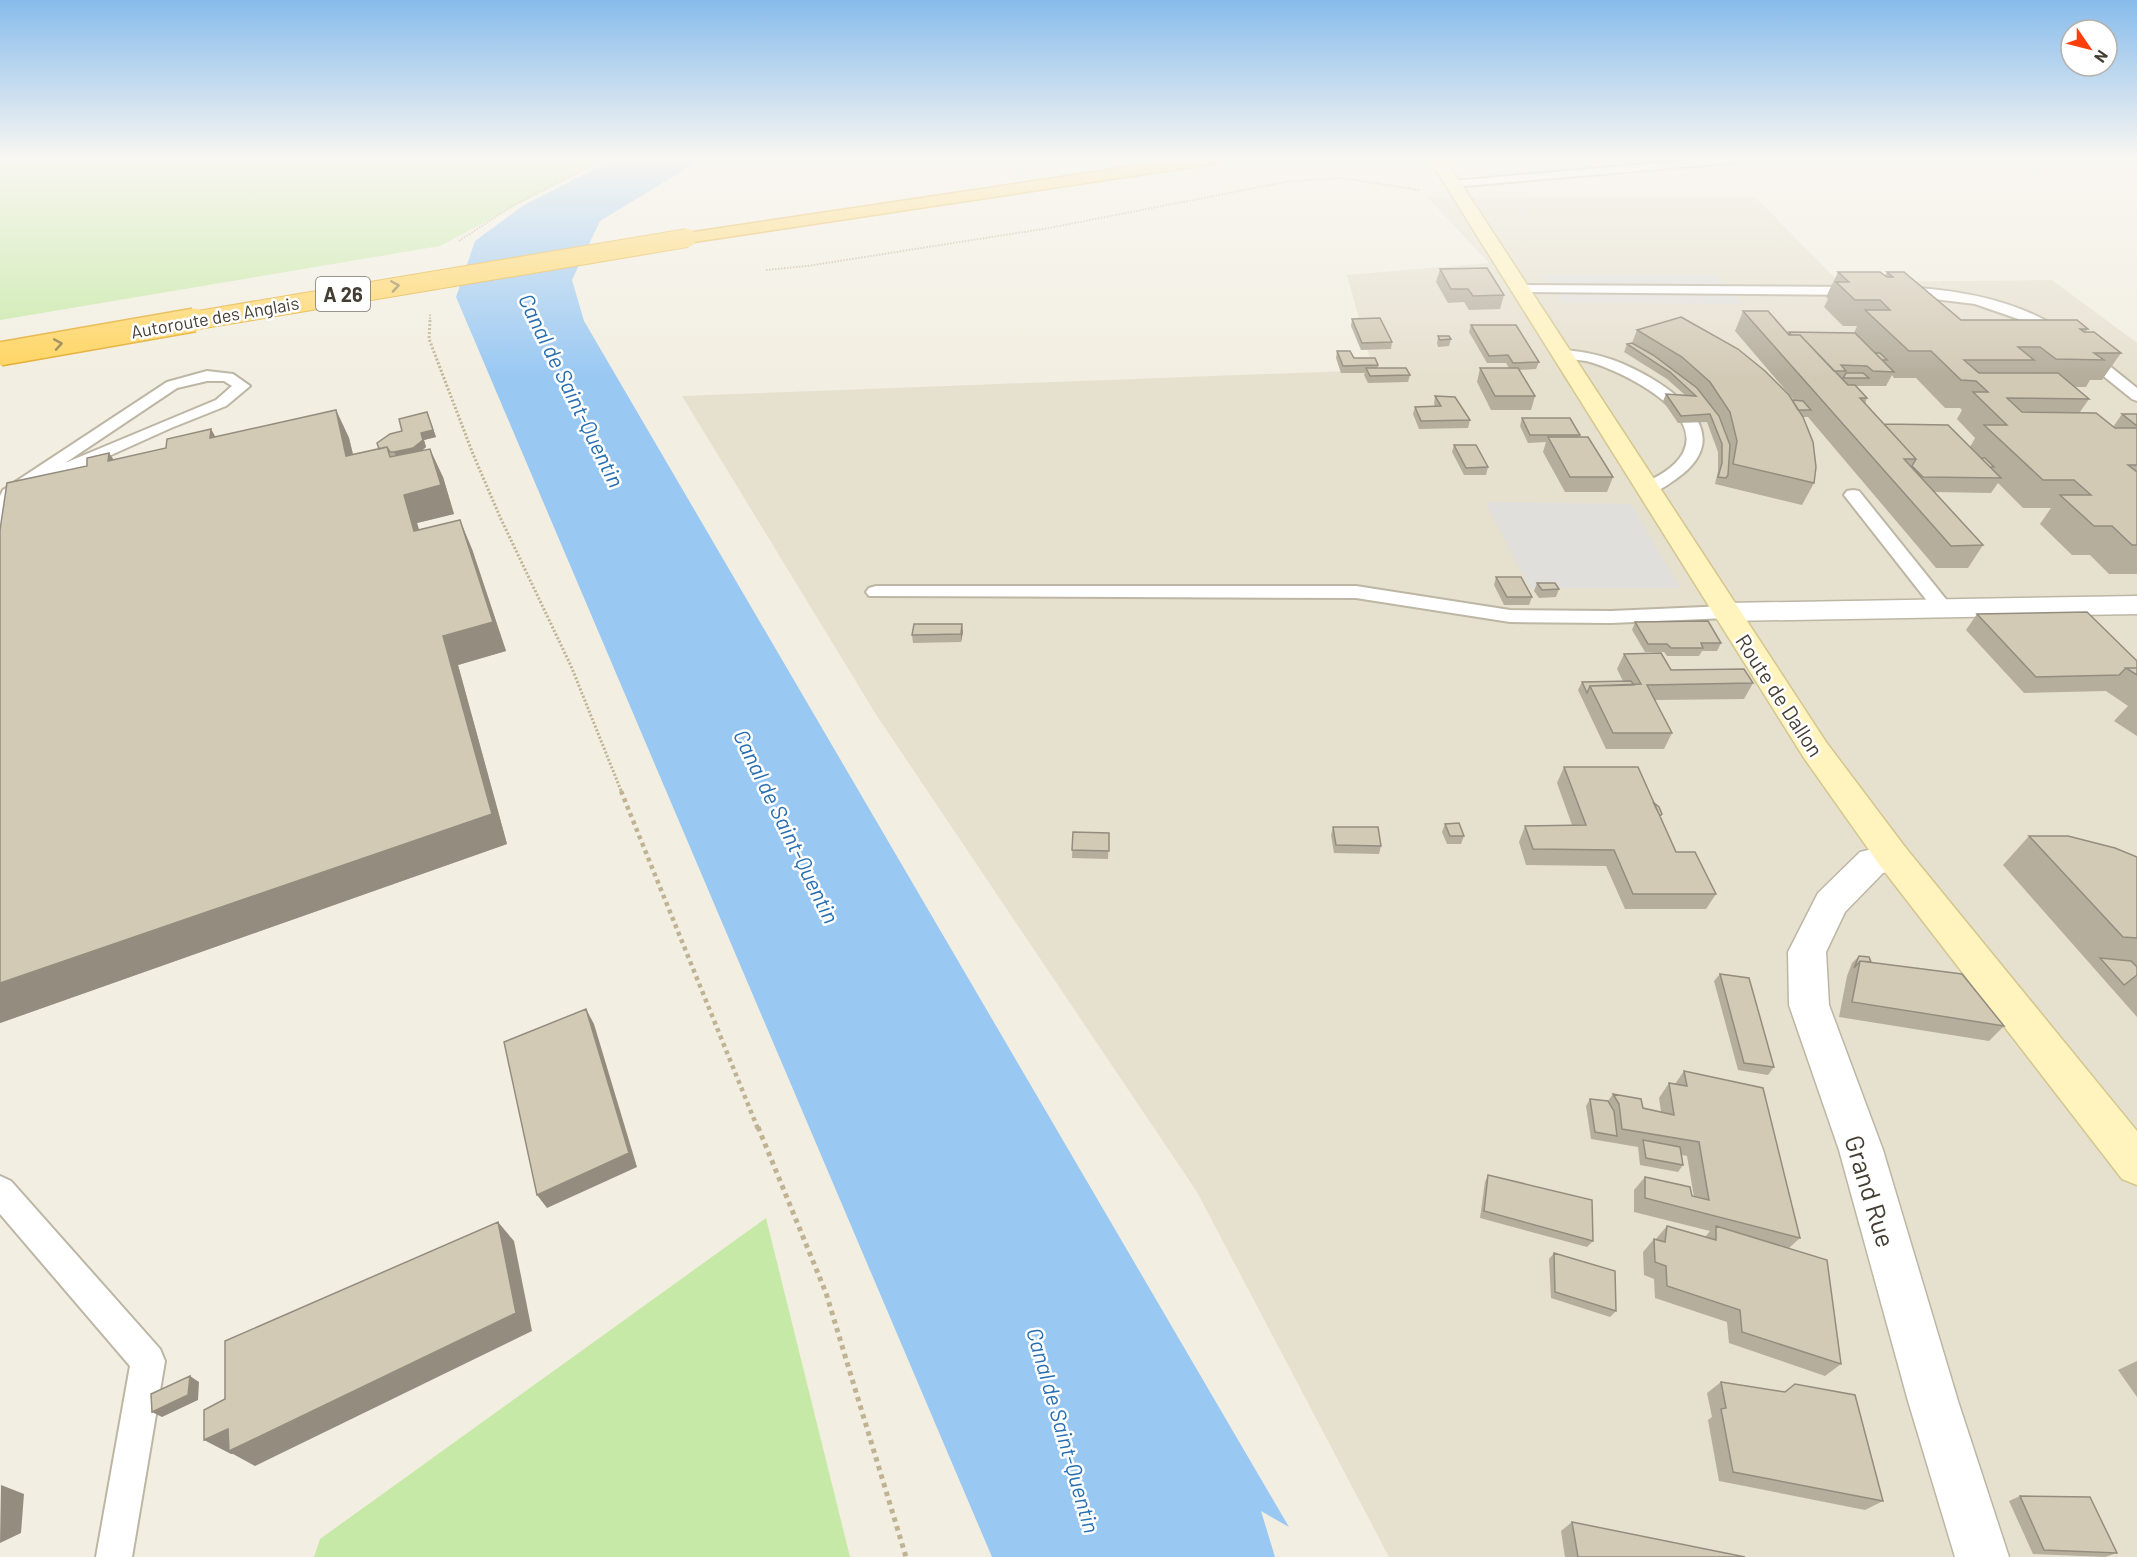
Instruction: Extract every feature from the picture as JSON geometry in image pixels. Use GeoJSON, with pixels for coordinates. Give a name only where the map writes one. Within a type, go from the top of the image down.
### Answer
{"type":"FeatureCollection","features":[{"type":"Feature","properties":{"kind":"highway","name":"Autoroute des Anglais"},"geometry":{"type":"LineString","coordinates":[[538,244],[666,232]]}},
{"type":"Feature","properties":{"kind":"highway","name":"Autoroute des Anglais"},"geometry":{"type":"LineString","coordinates":[[0,354],[346,294],[674,232]]}},
{"type":"Feature","properties":{"kind":"street","name":"Route de Dallon"},"geometry":{"type":"LineString","coordinates":[[1484,232],[1815,750],[1893,857],[2137,1164]]}},
{"type":"Feature","properties":{"kind":"street"},"geometry":{"type":"LineString","coordinates":[[1728,612],[2137,605]]}},
{"type":"Feature","properties":{"kind":"street","name":"Grand Rue"},"geometry":{"type":"LineString","coordinates":[[1893,857],[1872,862],[1831,903],[1807,952],[1809,1005],[1861,1150],[1933,1401],[1982,1557]]}},
{"type":"Feature","properties":{"kind":"lane"},"geometry":{"type":"LineString","coordinates":[[1522,289],[1880,291],[1933,293],[1969,298],[2025,316],[2050,328],[2137,396]]}},
{"type":"Feature","properties":{"kind":"lane"},"geometry":{"type":"LineString","coordinates":[[1563,354],[1593,358],[1619,368],[1652,385],[1680,405],[1695,429],[1693,450],[1675,473],[1649,488]]}},
{"type":"Feature","properties":{"kind":"lane"},"geometry":{"type":"LineString","coordinates":[[0,541],[9,494],[145,401],[172,385],[207,376],[228,377],[242,386],[221,403],[165,425],[9,494]]}},
{"type":"Feature","properties":{"kind":"lane"},"geometry":{"type":"LineString","coordinates":[[1853,495],[1942,607]]}},
{"type":"Feature","properties":{"kind":"lane"},"geometry":{"type":"LineString","coordinates":[[876,592],[1356,592],[1510,616],[1611,617],[1728,612]]}},
{"type":"Feature","properties":{"kind":"lane"},"geometry":{"type":"LineString","coordinates":[[0,1191],[148,1361],[114,1557]]}},
{"type":"Feature","properties":{"kind":"path"},"geometry":{"type":"LineString","coordinates":[[454,251],[459,242],[473,232]]}},
{"type":"Feature","properties":{"kind":"path"},"geometry":{"type":"LineString","coordinates":[[766,270],[807,266],[1026,232]]}},
{"type":"Feature","properties":{"kind":"path"},"geometry":{"type":"LineString","coordinates":[[430,310],[429,339],[473,454],[500,517],[571,666],[700,988],[826,1293],[906,1557]]}},
{"type":"Feature","properties":{"kind":"shaded area"},"geometry":{"type":"Polygon","coordinates":[[[1460,232],[1789,232],[1839,282],[2052,280],[2137,343],[2137,1557],[1389,1557],[1197,1192],[877,716],[682,396],[1373,370],[1347,275],[1489,263],[1460,232]]]}},
{"type":"Feature","properties":{"kind":"shaded area"},"geometry":{"type":"Polygon","coordinates":[[[1540,274],[1714,274],[1743,304],[1564,303],[1540,274]]]}},
{"type":"Feature","properties":{"kind":"shaded area"},"geometry":{"type":"Polygon","coordinates":[[[1485,502],[1631,504],[1680,588],[1530,588],[1485,502]]]}},
{"type":"Feature","properties":{"kind":"green space"},"geometry":{"type":"Polygon","coordinates":[[[0,232],[467,232],[440,246],[0,320],[0,232]]]}},
{"type":"Feature","properties":{"kind":"green space"},"geometry":{"type":"Polygon","coordinates":[[[766,1218],[850,1557],[314,1557],[320,1539],[766,1218]]]}},
{"type":"Feature","properties":{"kind":"water","name":"Canal de Saint-Quentin"},"geometry":{"type":"Polygon","coordinates":[[[488,232],[595,232],[572,280],[584,321],[1289,1527],[1261,1511],[1275,1557],[992,1557],[456,297],[475,241],[488,232]]]}},
{"type":"Feature","properties":{"kind":"building"},"geometry":{"type":"Polygon","coordinates":[[[1487,268],[1504,295],[1473,296],[1468,289],[1451,289],[1440,269],[1487,268]]]}},
{"type":"Feature","properties":{"kind":"building"},"geometry":{"type":"Polygon","coordinates":[[[1838,272],[1880,272],[1887,277],[1893,277],[1887,272],[1904,272],[1961,320],[2077,320],[2088,329],[2080,329],[2084,332],[2094,332],[2121,353],[2094,353],[2104,360],[2056,359],[2040,347],[2018,347],[2034,360],[1964,360],[1979,373],[2058,373],[2089,399],[2007,398],[2022,412],[2096,413],[2115,428],[2137,428],[2137,465],[2128,465],[2137,472],[2137,545],[2132,545],[2112,526],[2094,526],[2060,495],[2091,495],[2074,480],[2043,480],[1984,425],[2007,425],[1973,392],[1988,392],[1976,381],[1961,380],[1931,351],[1909,351],[1865,310],[1890,310],[1880,300],[1855,300],[1836,282],[1849,282],[1838,272]]]}},
{"type":"Feature","properties":{"kind":"building"},"geometry":{"type":"Polygon","coordinates":[[[1743,311],[1768,311],[1789,335],[1800,335],[1848,385],[1855,385],[1867,398],[1860,398],[1916,459],[1904,459],[1983,545],[1951,546],[1743,311]]]}},
{"type":"Feature","properties":{"kind":"building"},"geometry":{"type":"Polygon","coordinates":[[[1681,317],[1738,349],[1789,395],[1803,417],[1813,442],[1816,467],[1814,483],[1733,464],[1737,441],[1730,412],[1710,382],[1682,357],[1637,330],[1681,317]]]}},
{"type":"Feature","properties":{"kind":"building"},"geometry":{"type":"Polygon","coordinates":[[[1380,318],[1392,342],[1362,343],[1352,319],[1380,318]]]}},
{"type":"Feature","properties":{"kind":"building"},"geometry":{"type":"Polygon","coordinates":[[[1471,325],[1516,325],[1539,362],[1513,363],[1508,355],[1489,356],[1471,325]]]}},
{"type":"Feature","properties":{"kind":"building"},"geometry":{"type":"Polygon","coordinates":[[[1789,332],[1855,333],[1894,372],[1873,371],[1867,366],[1841,365],[1846,371],[1834,371],[1800,335],[1791,335],[1789,332]]]}},
{"type":"Feature","properties":{"kind":"building"},"geometry":{"type":"Polygon","coordinates":[[[1438,336],[1449,336],[1451,339],[1440,340],[1438,336]]]}},
{"type":"Feature","properties":{"kind":"building"},"geometry":{"type":"Polygon","coordinates":[[[1632,343],[1653,355],[1697,388],[1719,416],[1730,445],[1726,478],[1718,477],[1722,463],[1722,444],[1710,414],[1681,416],[1666,394],[1696,396],[1670,372],[1627,344],[1632,343]]]}},
{"type":"Feature","properties":{"kind":"building"},"geometry":{"type":"Polygon","coordinates":[[[1337,351],[1350,351],[1354,358],[1375,358],[1378,365],[1343,366],[1337,351]]]}},
{"type":"Feature","properties":{"kind":"building"},"geometry":{"type":"Polygon","coordinates":[[[1875,353],[1880,353],[1887,360],[1882,360],[1875,353]]]}},
{"type":"Feature","properties":{"kind":"building"},"geometry":{"type":"Polygon","coordinates":[[[1366,368],[1406,368],[1410,375],[1370,376],[1366,368]]]}},
{"type":"Feature","properties":{"kind":"building"},"geometry":{"type":"Polygon","coordinates":[[[1480,368],[1518,368],[1535,396],[1495,396],[1480,368]]]}},
{"type":"Feature","properties":{"kind":"building"},"geometry":{"type":"Polygon","coordinates":[[[1846,373],[1863,373],[1869,378],[1843,378],[1846,373]]]}},
{"type":"Feature","properties":{"kind":"building"},"geometry":{"type":"Polygon","coordinates":[[[1435,396],[1455,397],[1470,420],[1421,421],[1415,407],[1441,406],[1435,396]]]}},
{"type":"Feature","properties":{"kind":"building"},"geometry":{"type":"Polygon","coordinates":[[[1792,400],[1803,401],[1811,410],[1798,410],[1792,400]]]}},
{"type":"Feature","properties":{"kind":"building"},"geometry":{"type":"Polygon","coordinates":[[[336,410],[346,456],[387,447],[390,457],[430,449],[441,485],[404,495],[414,531],[460,520],[493,622],[443,636],[492,814],[0,983],[0,530],[7,483],[87,466],[87,458],[109,453],[108,461],[166,448],[167,439],[211,429],[210,438],[336,410]]]}},
{"type":"Feature","properties":{"kind":"building"},"geometry":{"type":"Polygon","coordinates":[[[427,412],[433,430],[421,433],[423,440],[413,448],[394,452],[390,452],[387,447],[379,449],[377,443],[390,434],[402,431],[399,419],[427,412]]]}},
{"type":"Feature","properties":{"kind":"building"},"geometry":{"type":"Polygon","coordinates":[[[2122,414],[2137,414],[2137,426],[2122,414]]]}},
{"type":"Feature","properties":{"kind":"building"},"geometry":{"type":"Polygon","coordinates":[[[1522,418],[1570,418],[1580,435],[1530,435],[1522,418]]]}},
{"type":"Feature","properties":{"kind":"building"},"geometry":{"type":"Polygon","coordinates":[[[1884,424],[1948,425],[2001,478],[1923,477],[1912,466],[1916,459],[1884,424]]]}},
{"type":"Feature","properties":{"kind":"building"},"geometry":{"type":"Polygon","coordinates":[[[1548,437],[1588,437],[1613,477],[1570,477],[1548,437]]]}},
{"type":"Feature","properties":{"kind":"building"},"geometry":{"type":"Polygon","coordinates":[[[1454,445],[1476,445],[1488,467],[1466,468],[1454,445]]]}},
{"type":"Feature","properties":{"kind":"building"},"geometry":{"type":"Polygon","coordinates":[[[1981,458],[1985,458],[1994,467],[1990,467],[1981,458]]]}},
{"type":"Feature","properties":{"kind":"building"},"geometry":{"type":"Polygon","coordinates":[[[1496,577],[1521,577],[1532,597],[1507,597],[1496,577]]]}},
{"type":"Feature","properties":{"kind":"building"},"geometry":{"type":"Polygon","coordinates":[[[1537,583],[1555,583],[1559,589],[1542,590],[1537,583]]]}},
{"type":"Feature","properties":{"kind":"building"},"geometry":{"type":"Polygon","coordinates":[[[2087,612],[2137,661],[2137,668],[2126,668],[2119,675],[2036,677],[1977,614],[2087,612]]]}},
{"type":"Feature","properties":{"kind":"building"},"geometry":{"type":"Polygon","coordinates":[[[1708,621],[1721,643],[1701,643],[1703,648],[1671,648],[1667,644],[1648,644],[1635,622],[1708,621]]]}},
{"type":"Feature","properties":{"kind":"building"},"geometry":{"type":"Polygon","coordinates":[[[914,624],[962,624],[961,634],[912,635],[914,624]]]}},
{"type":"Feature","properties":{"kind":"building"},"geometry":{"type":"Polygon","coordinates":[[[1661,653],[1671,670],[1744,669],[1753,683],[1647,685],[1672,733],[1613,733],[1590,686],[1641,684],[1624,654],[1661,653]]]}},
{"type":"Feature","properties":{"kind":"building"},"geometry":{"type":"Polygon","coordinates":[[[2126,668],[2137,668],[2137,675],[2126,668]]]}},
{"type":"Feature","properties":{"kind":"building"},"geometry":{"type":"Polygon","coordinates":[[[1631,681],[1634,685],[1590,686],[1587,693],[1582,682],[1631,681]]]}},
{"type":"Feature","properties":{"kind":"building"},"geometry":{"type":"Polygon","coordinates":[[[1564,767],[1638,767],[1676,852],[1695,852],[1716,894],[1633,894],[1614,850],[1533,849],[1525,826],[1586,825],[1564,767]]]}},
{"type":"Feature","properties":{"kind":"building"},"geometry":{"type":"Polygon","coordinates":[[[1653,802],[1659,807],[1662,814],[1660,816],[1653,802]]]}},
{"type":"Feature","properties":{"kind":"building"},"geometry":{"type":"Polygon","coordinates":[[[1459,823],[1464,836],[1450,836],[1445,824],[1459,823]]]}},
{"type":"Feature","properties":{"kind":"building"},"geometry":{"type":"Polygon","coordinates":[[[1333,827],[1378,827],[1381,846],[1336,845],[1333,827]]]}},
{"type":"Feature","properties":{"kind":"building"},"geometry":{"type":"Polygon","coordinates":[[[1073,832],[1109,833],[1109,851],[1072,850],[1073,832]]]}},
{"type":"Feature","properties":{"kind":"building"},"geometry":{"type":"Polygon","coordinates":[[[2029,836],[2068,836],[2115,848],[2137,857],[2137,938],[2123,937],[2029,836]]]}},
{"type":"Feature","properties":{"kind":"building"},"geometry":{"type":"Polygon","coordinates":[[[1859,956],[1869,957],[1871,962],[1860,961],[1854,968],[1859,956]]]}},
{"type":"Feature","properties":{"kind":"building"},"geometry":{"type":"Polygon","coordinates":[[[2100,958],[2131,961],[2137,967],[2137,975],[2124,985],[2100,958]]]}},
{"type":"Feature","properties":{"kind":"building"},"geometry":{"type":"Polygon","coordinates":[[[1860,961],[1962,974],[2004,1026],[1852,1002],[1860,961]]]}},
{"type":"Feature","properties":{"kind":"building"},"geometry":{"type":"Polygon","coordinates":[[[1720,974],[1749,978],[1774,1067],[1744,1063],[1720,974]]]}},
{"type":"Feature","properties":{"kind":"building"},"geometry":{"type":"Polygon","coordinates":[[[586,1009],[629,1153],[537,1195],[504,1042],[586,1009]]]}},
{"type":"Feature","properties":{"kind":"building"},"geometry":{"type":"Polygon","coordinates":[[[1684,1071],[1763,1088],[1800,1238],[1645,1198],[1645,1177],[1690,1187],[1692,1196],[1709,1200],[1699,1142],[1622,1129],[1619,1104],[1613,1094],[1641,1099],[1643,1108],[1674,1115],[1669,1083],[1687,1086],[1684,1071]]]}},
{"type":"Feature","properties":{"kind":"building"},"geometry":{"type":"Polygon","coordinates":[[[1590,1099],[1608,1101],[1614,1111],[1617,1136],[1595,1132],[1590,1099]]]}},
{"type":"Feature","properties":{"kind":"building"},"geometry":{"type":"Polygon","coordinates":[[[1643,1140],[1680,1147],[1683,1165],[1646,1158],[1643,1140]]]}},
{"type":"Feature","properties":{"kind":"building"},"geometry":{"type":"Polygon","coordinates":[[[1488,1175],[1592,1200],[1593,1241],[1484,1211],[1488,1175]]]}},
{"type":"Feature","properties":{"kind":"building"},"geometry":{"type":"Polygon","coordinates":[[[498,1222],[516,1313],[229,1451],[228,1429],[204,1440],[204,1410],[225,1399],[225,1341],[498,1222]]]}},
{"type":"Feature","properties":{"kind":"building"},"geometry":{"type":"Polygon","coordinates":[[[1667,1226],[1716,1240],[1716,1226],[1827,1260],[1841,1364],[1742,1332],[1740,1310],[1667,1286],[1666,1266],[1655,1262],[1654,1239],[1665,1242],[1667,1226]]]}},
{"type":"Feature","properties":{"kind":"building"},"geometry":{"type":"Polygon","coordinates":[[[1554,1253],[1615,1271],[1616,1311],[1555,1292],[1554,1253]]]}},
{"type":"Feature","properties":{"kind":"building"},"geometry":{"type":"Polygon","coordinates":[[[190,1376],[188,1395],[152,1412],[151,1394],[190,1376]]]}},
{"type":"Feature","properties":{"kind":"building"},"geometry":{"type":"Polygon","coordinates":[[[1721,1382],[1785,1392],[1795,1384],[1855,1395],[1883,1501],[1733,1472],[1721,1409],[1726,1408],[1721,1382]]]}},
{"type":"Feature","properties":{"kind":"building"},"geometry":{"type":"Polygon","coordinates":[[[2020,1496],[2090,1497],[2117,1553],[2044,1550],[2020,1496]]]}},
{"type":"Feature","properties":{"kind":"building"},"geometry":{"type":"Polygon","coordinates":[[[1572,1522],[1745,1557],[1578,1557],[1572,1522]]]}}]}
